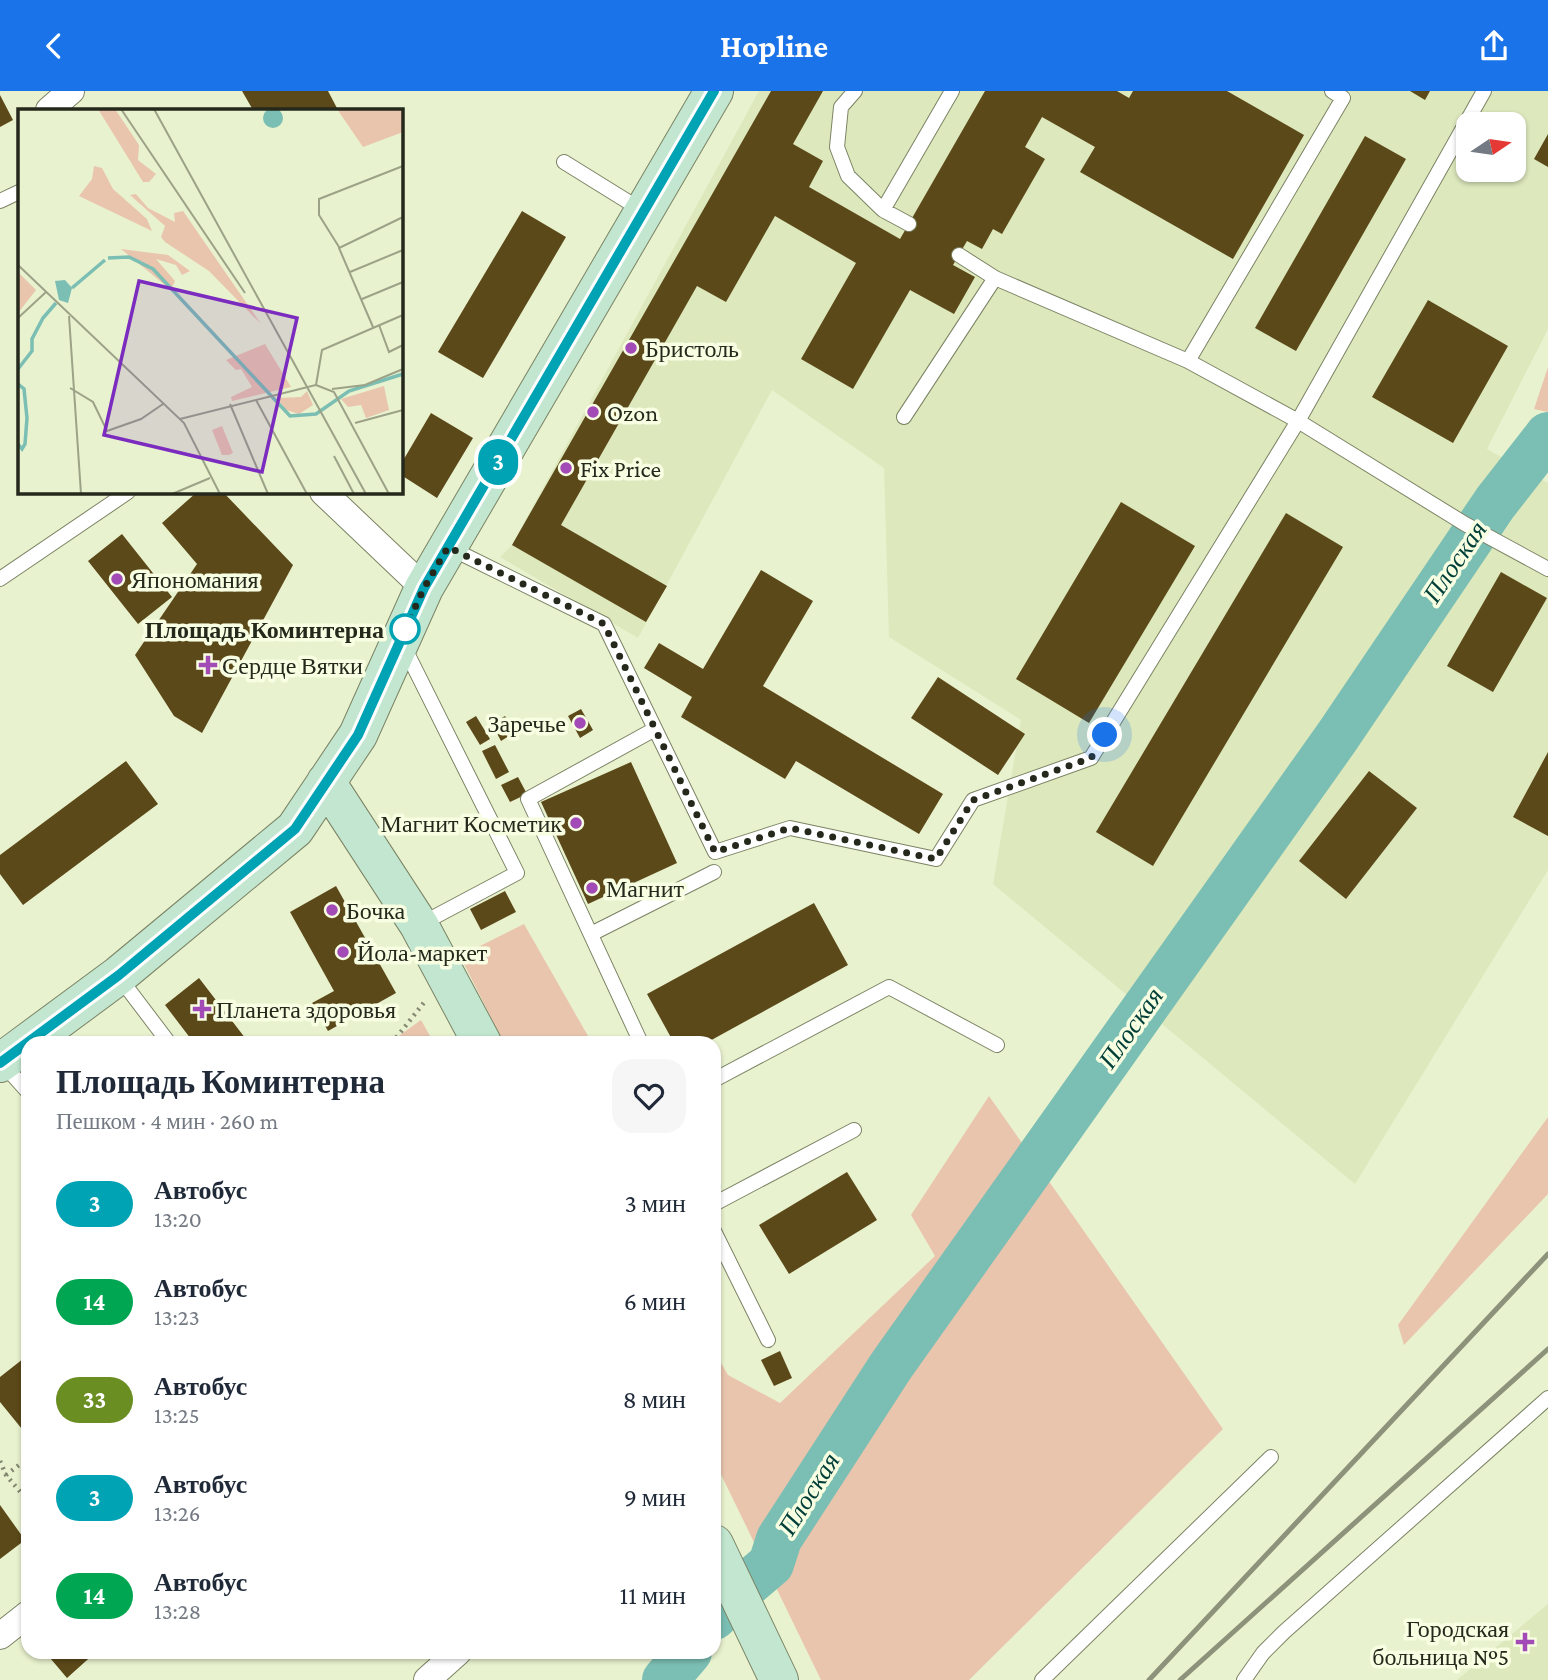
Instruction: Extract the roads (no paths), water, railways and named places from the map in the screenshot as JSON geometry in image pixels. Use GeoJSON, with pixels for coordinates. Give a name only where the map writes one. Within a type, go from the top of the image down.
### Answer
{"type":"FeatureCollection","features":[{"type":"Feature","properties":{"kind":"main road"},"geometry":{"type":"LineString","coordinates":[[37,1036],[119,975],[295,829],[358,735],[424,588],[714,91]]}},
{"type":"Feature","properties":{"kind":"main road"},"geometry":{"type":"LineString","coordinates":[[326,782],[419,925],[478,1036]]}},
{"type":"Feature","properties":{"kind":"main road"},"geometry":{"type":"LineString","coordinates":[[1,1063],[21,1048]]}},
{"type":"Feature","properties":{"kind":"main road"},"geometry":{"type":"LineString","coordinates":[[721,1560],[779,1680]]}},
{"type":"Feature","properties":{"kind":"street"},"geometry":{"type":"LineString","coordinates":[[50,109],[71,91]]}},
{"type":"Feature","properties":{"kind":"street"},"geometry":{"type":"LineString","coordinates":[[324,493],[424,588]]}},
{"type":"Feature","properties":{"kind":"street"},"geometry":{"type":"LineString","coordinates":[[0,1636],[21,1620]]}},
{"type":"Feature","properties":{"kind":"street"},"geometry":{"type":"LineString","coordinates":[[427,1680],[450,1659]]}},
{"type":"Feature","properties":{"kind":"lane"},"geometry":{"type":"LineString","coordinates":[[855,91],[841,107],[837,147],[848,176],[883,210],[909,224]]}},
{"type":"Feature","properties":{"kind":"lane"},"geometry":{"type":"LineString","coordinates":[[883,210],[952,91]]}},
{"type":"Feature","properties":{"kind":"lane"},"geometry":{"type":"LineString","coordinates":[[1188,361],[1343,98],[1332,91]]}},
{"type":"Feature","properties":{"kind":"lane"},"geometry":{"type":"LineString","coordinates":[[448,547],[604,624],[715,852],[790,828],[936,859],[973,800],[1091,758],[1298,421],[1484,91]]}},
{"type":"Feature","properties":{"kind":"lane"},"geometry":{"type":"LineString","coordinates":[[564,162],[644,211]]}},
{"type":"Feature","properties":{"kind":"lane"},"geometry":{"type":"LineString","coordinates":[[0,201],[18,192]]}},
{"type":"Feature","properties":{"kind":"lane"},"geometry":{"type":"LineString","coordinates":[[959,255],[995,278],[1188,361],[1298,421],[1465,524],[1548,569]]}},
{"type":"Feature","properties":{"kind":"lane"},"geometry":{"type":"LineString","coordinates":[[904,417],[995,278]]}},
{"type":"Feature","properties":{"kind":"lane"},"geometry":{"type":"LineString","coordinates":[[0,579],[127,493]]}},
{"type":"Feature","properties":{"kind":"lane"},"geometry":{"type":"LineString","coordinates":[[400,640],[517,873],[419,925]]}},
{"type":"Feature","properties":{"kind":"lane"},"geometry":{"type":"LineString","coordinates":[[637,1036],[528,799],[655,729]]}},
{"type":"Feature","properties":{"kind":"lane"},"geometry":{"type":"LineString","coordinates":[[591,934],[714,871]]}},
{"type":"Feature","properties":{"kind":"lane"},"geometry":{"type":"LineString","coordinates":[[119,975],[164,1036]]}},
{"type":"Feature","properties":{"kind":"lane"},"geometry":{"type":"LineString","coordinates":[[721,1076],[888,987],[997,1045]]}},
{"type":"Feature","properties":{"kind":"lane"},"geometry":{"type":"LineString","coordinates":[[1,1063],[21,1084]]}},
{"type":"Feature","properties":{"kind":"lane"},"geometry":{"type":"LineString","coordinates":[[721,1200],[854,1130]]}},
{"type":"Feature","properties":{"kind":"lane"},"geometry":{"type":"LineString","coordinates":[[721,1245],[768,1341]]}},
{"type":"Feature","properties":{"kind":"lane"},"geometry":{"type":"LineString","coordinates":[[1244,1680],[1263,1653],[1284,1632],[1548,1398]]}},
{"type":"Feature","properties":{"kind":"lane"},"geometry":{"type":"LineString","coordinates":[[1042,1680],[1271,1457]]}},
{"type":"Feature","properties":{"kind":"waterway","name":"Плоская"},"geometry":{"type":"LineString","coordinates":[[721,1609],[771,1564],[779,1539],[891,1366],[1337,737],[1495,503],[1548,435]]}},
{"type":"Feature","properties":{"kind":"waterway","name":"Плоская"},"geometry":{"type":"LineString","coordinates":[[665,1680],[683,1659]]}},
{"type":"Feature","properties":{"kind":"railway"},"geometry":{"type":"LineString","coordinates":[[1149,1680],[1548,1254]]}},
{"type":"Feature","properties":{"kind":"railway"},"geometry":{"type":"LineString","coordinates":[[1180,1680],[1548,1349]]}},
{"type":"Feature","properties":{"kind":"place","name":"Бристоль"},"geometry":{"type":"Point","coordinates":[631,348]}},
{"type":"Feature","properties":{"kind":"place","name":"Ozon"},"geometry":{"type":"Point","coordinates":[593,412]}},
{"type":"Feature","properties":{"kind":"place","name":"Fix Price"},"geometry":{"type":"Point","coordinates":[566,468]}},
{"type":"Feature","properties":{"kind":"place","name":"Япономания"},"geometry":{"type":"Point","coordinates":[117,579]}},
{"type":"Feature","properties":{"kind":"place","name":"Площадь Коминтерна"},"geometry":{"type":"Point","coordinates":[405,629]}},
{"type":"Feature","properties":{"kind":"place","name":"Сердце Вятки"},"geometry":{"type":"Point","coordinates":[208,665]}},
{"type":"Feature","properties":{"kind":"place","name":"Заречье"},"geometry":{"type":"Point","coordinates":[580,723]}},
{"type":"Feature","properties":{"kind":"place","name":"Магнит Косметик"},"geometry":{"type":"Point","coordinates":[576,823]}},
{"type":"Feature","properties":{"kind":"place","name":"Магнит"},"geometry":{"type":"Point","coordinates":[592,888]}},
{"type":"Feature","properties":{"kind":"place","name":"Бочка"},"geometry":{"type":"Point","coordinates":[332,910]}},
{"type":"Feature","properties":{"kind":"place","name":"Йола-маркет"},"geometry":{"type":"Point","coordinates":[343,952]}},
{"type":"Feature","properties":{"kind":"place","name":"Планета здоровья"},"geometry":{"type":"Point","coordinates":[202,1009]}},
{"type":"Feature","properties":{"kind":"place","name":"Городская больница №5"},"geometry":{"type":"Point","coordinates":[1525,1642]}}]}
